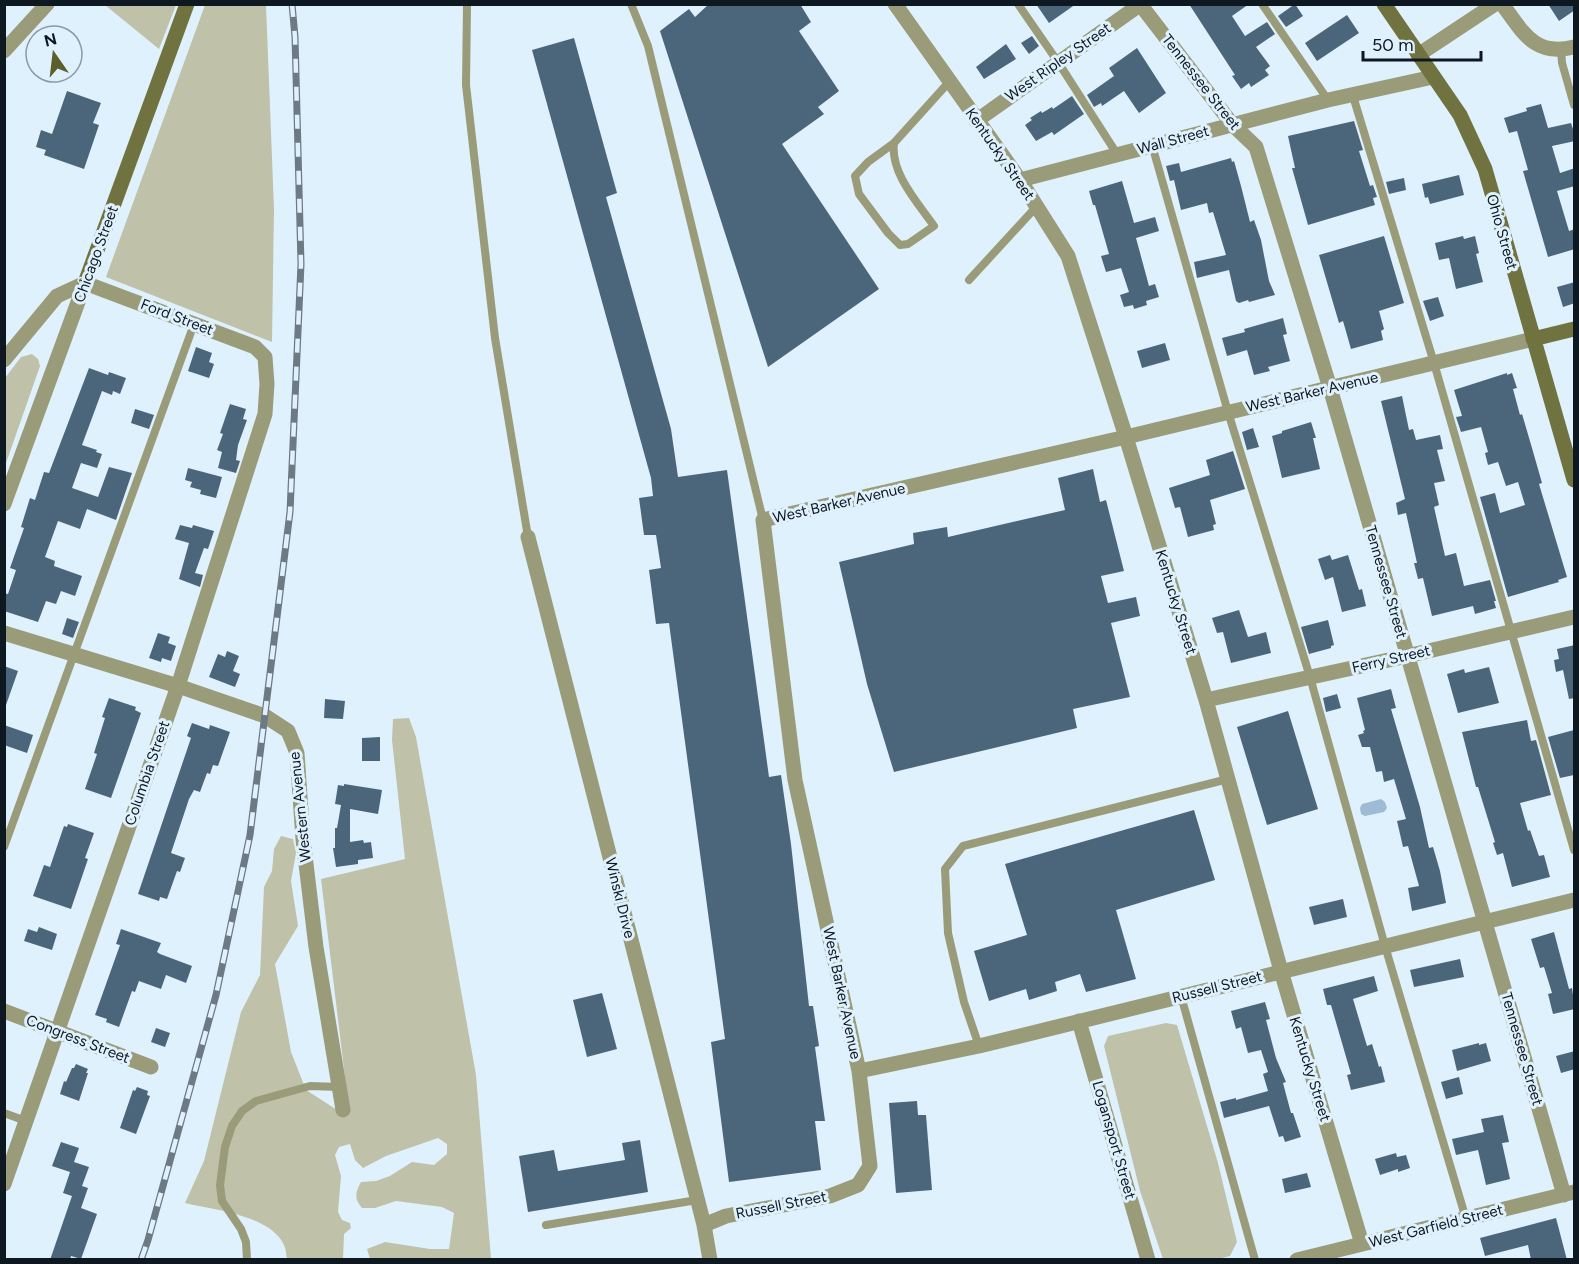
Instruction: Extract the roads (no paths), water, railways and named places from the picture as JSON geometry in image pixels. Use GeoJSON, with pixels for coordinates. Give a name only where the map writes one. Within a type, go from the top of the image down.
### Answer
{"type":"FeatureCollection","features":[{"type":"Feature","properties":{"kind":"street"},"geometry":{"type":"LineString","coordinates":[[4,51],[47,4]]}},
{"type":"Feature","properties":{"kind":"street","name":"Chicago Street"},"geometry":{"type":"LineString","coordinates":[[4,504],[187,4]]}},
{"type":"Feature","properties":{"kind":"street","name":"Kentucky Street"},"geometry":{"type":"LineString","coordinates":[[895,4],[1020,180],[1068,256],[1206,700],[1281,971],[1362,1244]]}},
{"type":"Feature","properties":{"kind":"street","name":"Ohio Street"},"geometry":{"type":"LineString","coordinates":[[1383,4],[1460,115],[1485,169],[1574,478]]}},
{"type":"Feature","properties":{"kind":"street"},"geometry":{"type":"LineString","coordinates":[[1418,55],[1496,4]]}},
{"type":"Feature","properties":{"kind":"street"},"geometry":{"type":"LineString","coordinates":[[1502,4],[1529,40],[1548,49],[1568,48]]}},
{"type":"Feature","properties":{"kind":"street","name":"West Ripley Street"},"geometry":{"type":"LineString","coordinates":[[976,121],[1140,5]]}},
{"type":"Feature","properties":{"kind":"street","name":"Tennessee Street"},"geometry":{"type":"LineString","coordinates":[[1140,5],[1232,124],[1256,147],[1330,388],[1407,656],[1569,1194]]}},
{"type":"Feature","properties":{"kind":"street","name":"Wall Street"},"geometry":{"type":"LineString","coordinates":[[1020,180],[1328,100],[1433,77]]}},
{"type":"Feature","properties":{"kind":"street"},"geometry":{"type":"LineString","coordinates":[[4,360],[57,296],[85,283]]}},
{"type":"Feature","properties":{"kind":"street","name":"Ford Street"},"geometry":{"type":"LineString","coordinates":[[85,283],[255,347],[265,357]]}},
{"type":"Feature","properties":{"kind":"street","name":"West Barker Avenue"},"geometry":{"type":"LineString","coordinates":[[858,1185],[870,1166],[859,1071],[795,780],[763,520],[1126,437],[1575,329]]}},
{"type":"Feature","properties":{"kind":"street","name":"Columbia Street"},"geometry":{"type":"LineString","coordinates":[[4,1184],[178,686],[265,414],[267,384],[265,357]]}},
{"type":"Feature","properties":{"kind":"street","name":"Winski Drive"},"geometry":{"type":"LineString","coordinates":[[528,537],[704,1225],[710,1260]]}},
{"type":"Feature","properties":{"kind":"street","name":"Ferry Street"},"geometry":{"type":"LineString","coordinates":[[1206,700],[1575,617]]}},
{"type":"Feature","properties":{"kind":"street","name":"Western Avenue"},"geometry":{"type":"LineString","coordinates":[[4,633],[178,686],[265,716],[288,730],[297,753],[303,839],[316,947],[343,1110]]}},
{"type":"Feature","properties":{"kind":"street","name":"Russell Street"},"geometry":{"type":"LineString","coordinates":[[859,1071],[979,1046],[1575,900]]}},
{"type":"Feature","properties":{"kind":"street","name":"Congress Street"},"geometry":{"type":"LineString","coordinates":[[4,1011],[151,1067]]}},
{"type":"Feature","properties":{"kind":"street","name":"Logansport Street"},"geometry":{"type":"LineString","coordinates":[[1079,1021],[1148,1260]]}},
{"type":"Feature","properties":{"kind":"street","name":"Russell Street"},"geometry":{"type":"LineString","coordinates":[[704,1225],[726,1216],[831,1196],[858,1185]]}},
{"type":"Feature","properties":{"kind":"street","name":"West Garfield Street"},"geometry":{"type":"LineString","coordinates":[[1297,1260],[1569,1194]]}},
{"type":"Feature","properties":{"kind":"lane"},"geometry":{"type":"LineString","coordinates":[[467,4],[467,97],[495,338],[528,537]]}},
{"type":"Feature","properties":{"kind":"lane"},"geometry":{"type":"LineString","coordinates":[[631,4],[648,46],[763,520]]}},
{"type":"Feature","properties":{"kind":"lane"},"geometry":{"type":"LineString","coordinates":[[1018,4],[1117,154]]}},
{"type":"Feature","properties":{"kind":"lane"},"geometry":{"type":"LineString","coordinates":[[1262,4],[1328,100]]}},
{"type":"Feature","properties":{"kind":"lane"},"geometry":{"type":"LineString","coordinates":[[1568,48],[1562,63],[1575,105]]}},
{"type":"Feature","properties":{"kind":"lane"},"geometry":{"type":"LineString","coordinates":[[894,144],[892,156],[905,184],[934,226],[908,244],[900,245],[888,233],[859,194],[855,176],[868,162],[894,144],[949,82]]}},
{"type":"Feature","properties":{"kind":"lane"},"geometry":{"type":"LineString","coordinates":[[1353,96],[1434,363],[1510,632],[1575,850]]}},
{"type":"Feature","properties":{"kind":"lane"},"geometry":{"type":"LineString","coordinates":[[1152,146],[1228,412],[1310,677],[1385,946],[1466,1219]]}},
{"type":"Feature","properties":{"kind":"lane"},"geometry":{"type":"LineString","coordinates":[[969,280],[1037,206]]}},
{"type":"Feature","properties":{"kind":"lane"},"geometry":{"type":"LineString","coordinates":[[4,847],[194,324]]}},
{"type":"Feature","properties":{"kind":"lane"},"geometry":{"type":"LineString","coordinates":[[979,1046],[964,1002],[948,933],[945,869],[963,846],[1228,779]]}},
{"type":"Feature","properties":{"kind":"lane"},"geometry":{"type":"LineString","coordinates":[[1181,996],[1256,1260]]}},
{"type":"Feature","properties":{"kind":"lane"},"geometry":{"type":"LineString","coordinates":[[247,1260],[244,1236],[222,1201],[220,1185],[225,1147],[232,1126],[242,1111],[256,1101],[310,1086],[339,1087]]}},
{"type":"Feature","properties":{"kind":"lane"},"geometry":{"type":"LineString","coordinates":[[4,1113],[26,1121]]}},
{"type":"Feature","properties":{"kind":"lane"},"geometry":{"type":"LineString","coordinates":[[546,1225],[697,1200]]}},
{"type":"Feature","properties":{"kind":"water"},"geometry":{"type":"Polygon","coordinates":[[[1381,799],[1387,808],[1384,812],[1365,816],[1361,814],[1362,804],[1381,799]]]}},
{"type":"Feature","properties":{"kind":"railway"},"geometry":{"type":"LineString","coordinates":[[141,1260],[216,995],[250,835],[290,512],[301,264],[295,37],[292,4]]}}]}
